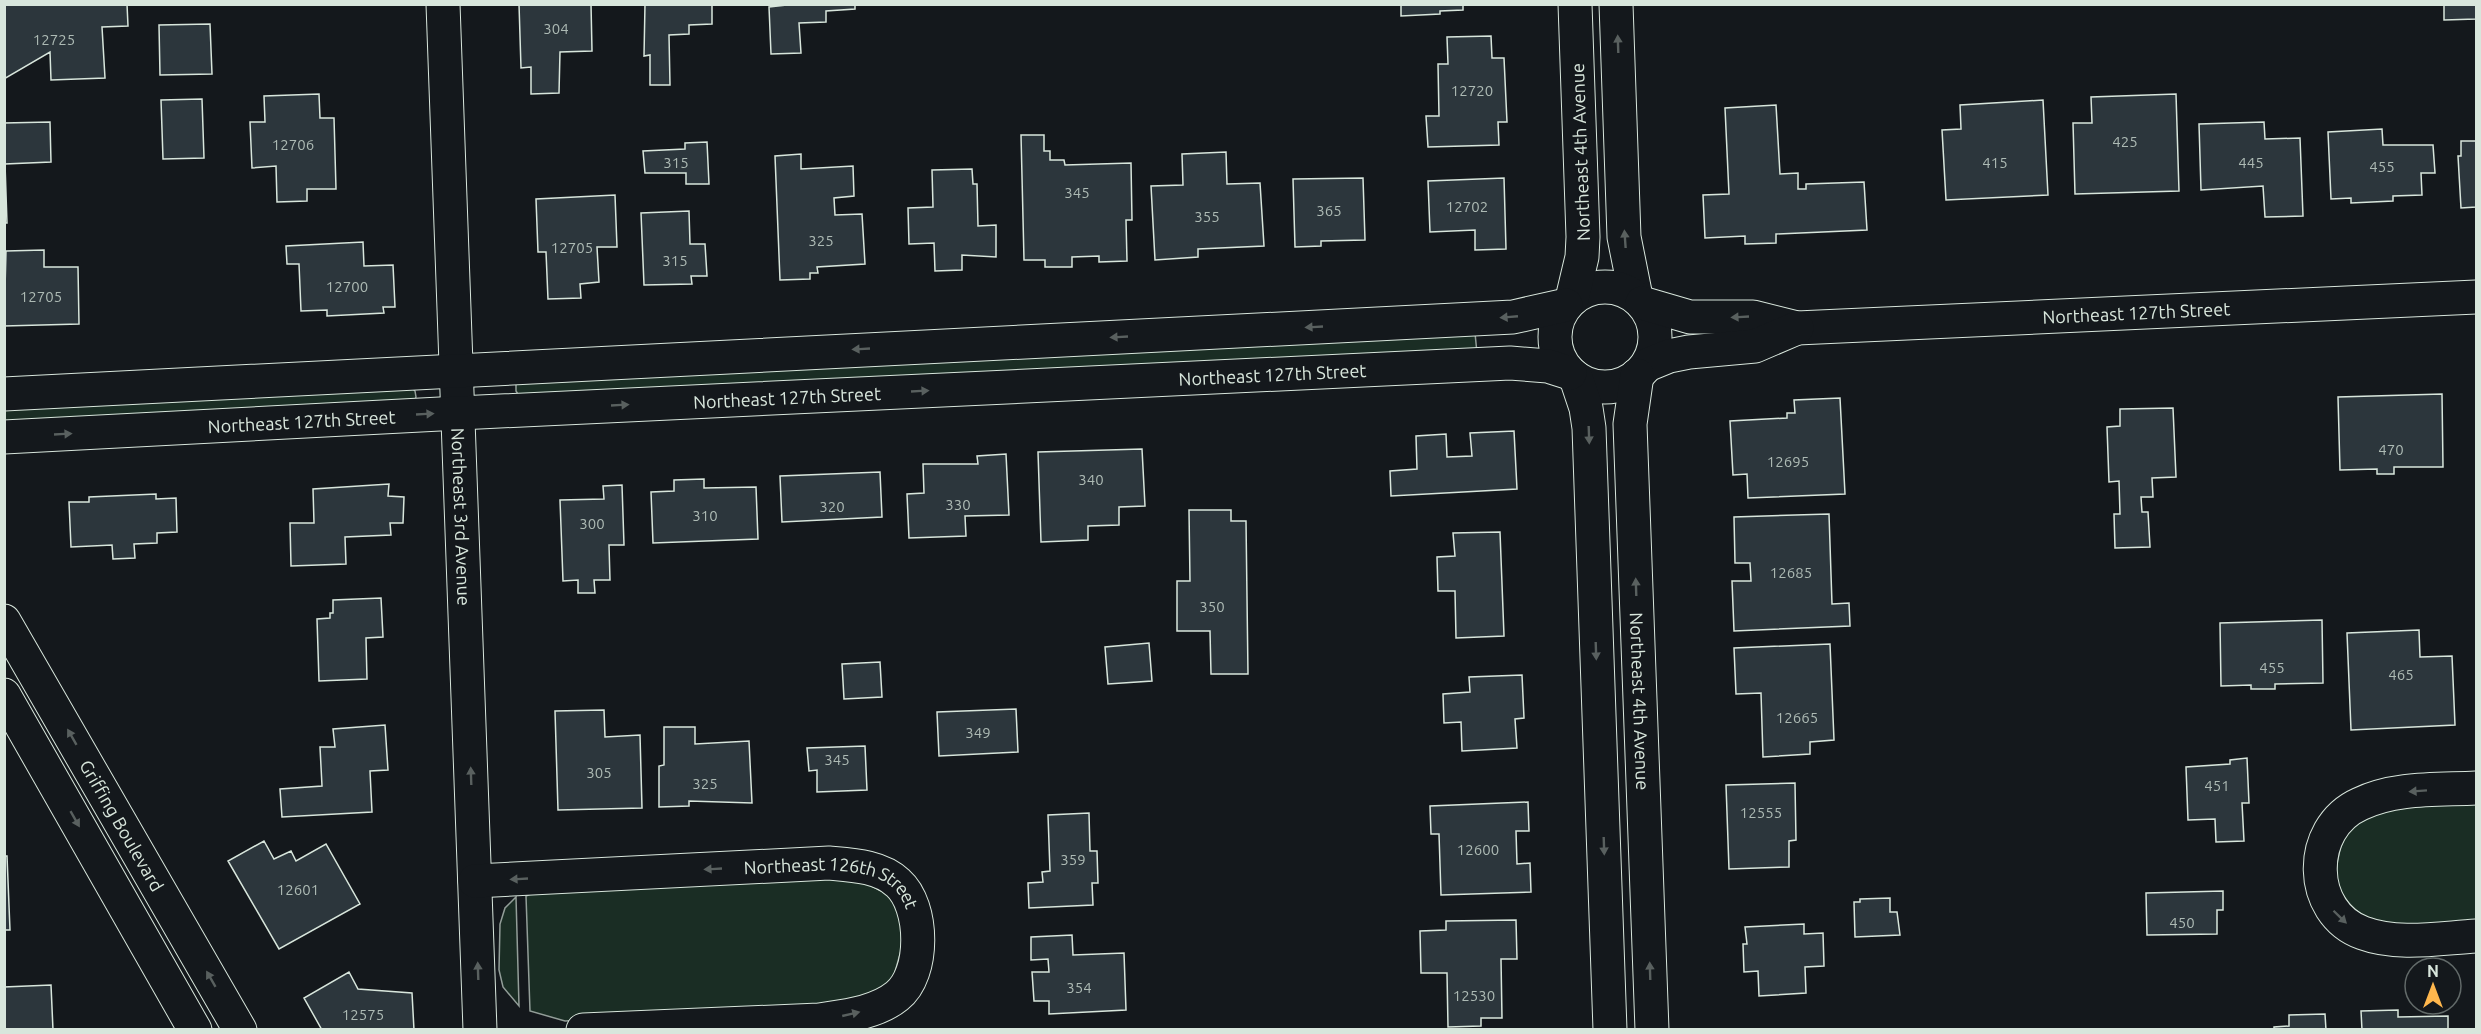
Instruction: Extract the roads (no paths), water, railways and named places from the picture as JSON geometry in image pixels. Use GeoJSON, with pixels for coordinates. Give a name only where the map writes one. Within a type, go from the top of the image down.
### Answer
{"type":"FeatureCollection","features":[{"type":"Feature","properties":{"kind":"street","name":"Northeast 3rd Avenue"},"geometry":{"type":"LineString","coordinates":[[443,4],[480,1029]]}},
{"type":"Feature","properties":{"kind":"street","name":"Northeast 4th Avenue"},"geometry":{"type":"LineString","coordinates":[[1569,302],[1582,257],[1583,237],[1575,4]]}},
{"type":"Feature","properties":{"kind":"street"},"geometry":{"type":"LineString","coordinates":[[1573,375],[1595,385],[1614,386],[1626,382],[1642,370],[1653,350],[1655,333],[1651,317],[1639,300],[1624,237],[1616,4]]}},
{"type":"Feature","properties":{"kind":"street"},"geometry":{"type":"LineString","coordinates":[[1610,1029],[1589,428],[1586,408],[1573,375],[1561,361],[1554,332],[1558,318],[1569,302],[1584,291],[1610,287],[1639,300]]}},
{"type":"Feature","properties":{"kind":"street","name":"Northeast 127th Street"},"geometry":{"type":"LineString","coordinates":[[1639,300],[1690,317],[1753,317],[1797,328],[2476,297]]}},
{"type":"Feature","properties":{"kind":"street"},"geometry":{"type":"LineString","coordinates":[[4,394],[1513,317],[1569,302]]}},
{"type":"Feature","properties":{"kind":"street","name":"Northeast 127th Street"},"geometry":{"type":"LineString","coordinates":[[1642,370],[1669,356],[1755,346],[1797,328]]}},
{"type":"Feature","properties":{"kind":"street","name":"Northeast 127th Street"},"geometry":{"type":"LineString","coordinates":[[4,437],[459,412],[1510,363],[1548,366],[1573,375]]}},
{"type":"Feature","properties":{"kind":"street","name":"Northeast 4th Avenue"},"geometry":{"type":"LineString","coordinates":[[1642,370],[1630,424],[1652,1029]]}},
{"type":"Feature","properties":{"kind":"street","name":"Griffing Boulevard"},"geometry":{"type":"LineString","coordinates":[[4,621],[240,1029]]}},
{"type":"Feature","properties":{"kind":"street","name":"Griffing Boulevard"},"geometry":{"type":"LineString","coordinates":[[4,695],[195,1029]]}},
{"type":"Feature","properties":{"kind":"street"},"geometry":{"type":"LineString","coordinates":[[2476,788],[2411,791],[2381,796],[2358,805],[2340,818],[2328,834],[2322,854],[2320,880],[2327,902],[2340,920],[2362,933],[2390,940],[2476,936]]}},
{"type":"Feature","properties":{"kind":"street","name":"Northeast 126th Street"},"geometry":{"type":"LineString","coordinates":[[475,881],[829,863],[855,865],[880,871],[899,883],[910,900],[916,924],[917,953],[912,977],[898,996],[876,1008],[819,1020],[583,1029]]}},
{"type":"Feature","properties":{"kind":"street"},"geometry":{"type":"LineString","coordinates":[[1606,902],[1648,902]]}}]}
